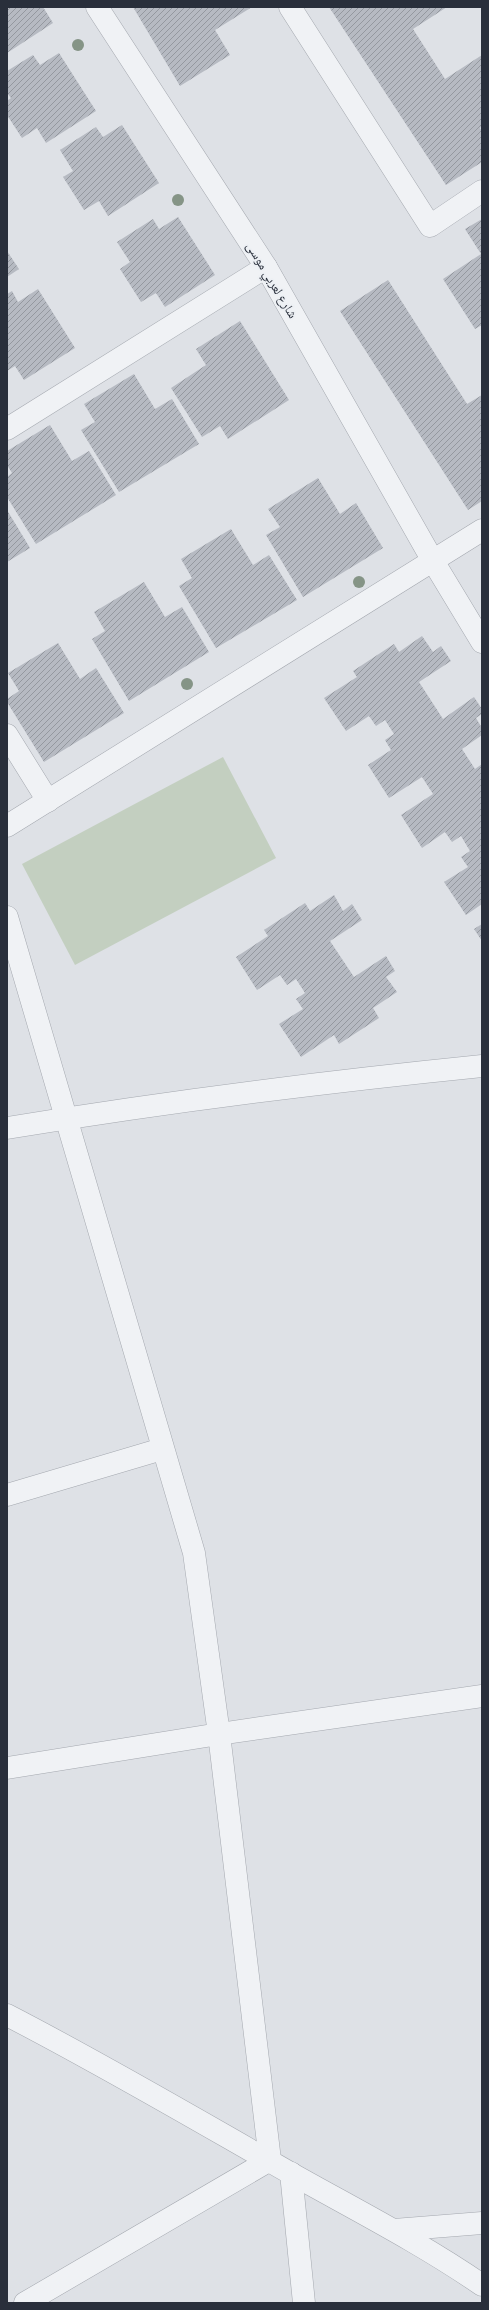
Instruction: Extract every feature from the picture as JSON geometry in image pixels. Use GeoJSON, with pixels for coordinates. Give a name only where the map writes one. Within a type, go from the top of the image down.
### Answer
{"type":"FeatureCollection","features":[{"type":"Feature","properties":{"kind":"street","name":"شارع لعربي موسى"},"geometry":{"type":"LineString","coordinates":[[97,7],[266,267],[433,561],[482,642]]}},
{"type":"Feature","properties":{"kind":"street"},"geometry":{"type":"LineString","coordinates":[[290,7],[430,226],[482,191]]}},
{"type":"Feature","properties":{"kind":"street"},"geometry":{"type":"LineString","coordinates":[[7,429],[266,267]]}},
{"type":"Feature","properties":{"kind":"street"},"geometry":{"type":"LineString","coordinates":[[7,826],[48,802],[482,530]]}},
{"type":"Feature","properties":{"kind":"street"},"geometry":{"type":"LineString","coordinates":[[7,735],[48,802]]}},
{"type":"Feature","properties":{"kind":"street"},"geometry":{"type":"LineString","coordinates":[[7,917],[68,1118],[162,1449],[194,1553],[219,1734],[270,2160]]}},
{"type":"Feature","properties":{"kind":"street"},"geometry":{"type":"LineString","coordinates":[[7,1128],[154,1104],[312,1084],[482,1066]]}},
{"type":"Feature","properties":{"kind":"street"},"geometry":{"type":"LineString","coordinates":[[7,1495],[162,1449]]}},
{"type":"Feature","properties":{"kind":"street"},"geometry":{"type":"LineString","coordinates":[[7,1768],[219,1734],[482,1696]]}},
{"type":"Feature","properties":{"kind":"street"},"geometry":{"type":"LineString","coordinates":[[7,2014],[93,2059],[291,2173],[477,2276]]}},
{"type":"Feature","properties":{"kind":"street"},"geometry":{"type":"LineString","coordinates":[[25,2303],[270,2160]]}},
{"type":"Feature","properties":{"kind":"street"},"geometry":{"type":"LineString","coordinates":[[291,2173],[304,2303]]}},
{"type":"Feature","properties":{"kind":"street"},"geometry":{"type":"LineString","coordinates":[[394,2230],[482,2223]]}},
{"type":"Feature","properties":{"kind":"green space"},"geometry":{"type":"Polygon","coordinates":[[[223,757],[276,858],[75,965],[22,864],[223,757]]]}},
{"type":"Feature","properties":{"kind":"building"},"geometry":{"type":"Polygon","coordinates":[[[7,7],[43,7],[53,23],[7,53],[7,7]]]}},
{"type":"Feature","properties":{"kind":"building"},"geometry":{"type":"Polygon","coordinates":[[[133,7],[252,7],[215,30],[230,55],[180,86],[133,7]]]}},
{"type":"Feature","properties":{"kind":"building"},"geometry":{"type":"Polygon","coordinates":[[[329,7],[447,7],[413,29],[445,79],[482,55],[482,126],[480,128],[482,131],[482,162],[446,185],[329,7]]]}},
{"type":"Feature","properties":{"kind":"building"},"geometry":{"type":"Polygon","coordinates":[[[59,53],[96,111],[46,143],[37,128],[22,138],[7,115],[7,101],[11,98],[7,93],[7,71],[33,55],[40,65],[59,53]]]}},
{"type":"Feature","properties":{"kind":"building"},"geometry":{"type":"Polygon","coordinates":[[[122,125],[159,183],[108,216],[99,201],[84,210],[63,177],[73,171],[60,150],[96,127],[103,137],[122,125]]]}},
{"type":"Feature","properties":{"kind":"building"},"geometry":{"type":"Polygon","coordinates":[[[178,217],[215,275],[165,307],[156,293],[141,302],[120,269],[130,262],[117,242],[153,219],[159,229],[178,217]]]}},
{"type":"Feature","properties":{"kind":"building"},"geometry":{"type":"Polygon","coordinates":[[[482,219],[482,325],[475,329],[443,279],[481,254],[465,229],[482,219]]]}},
{"type":"Feature","properties":{"kind":"building"},"geometry":{"type":"Polygon","coordinates":[[[7,251],[19,269],[7,277],[7,251]]]}},
{"type":"Feature","properties":{"kind":"building"},"geometry":{"type":"Polygon","coordinates":[[[388,280],[467,404],[482,395],[482,501],[468,510],[340,311],[388,280]]]}},
{"type":"Feature","properties":{"kind":"building"},"geometry":{"type":"Polygon","coordinates":[[[38,289],[75,348],[24,380],[15,366],[7,371],[7,294],[12,291],[18,302],[38,289]]]}},
{"type":"Feature","properties":{"kind":"building"},"geometry":{"type":"Polygon","coordinates":[[[240,321],[289,400],[228,439],[220,426],[202,437],[171,388],[206,365],[196,349],[240,321]]]}},
{"type":"Feature","properties":{"kind":"building"},"geometry":{"type":"Polygon","coordinates":[[[134,374],[155,409],[172,399],[199,444],[119,492],[81,430],[95,422],[84,404],[134,374]]]}},
{"type":"Feature","properties":{"kind":"building"},"geometry":{"type":"Polygon","coordinates":[[[50,425],[72,461],[89,451],[116,495],[36,544],[7,497],[7,477],[12,473],[7,465],[7,451],[50,425]]]}},
{"type":"Feature","properties":{"kind":"building"},"geometry":{"type":"Polygon","coordinates":[[[318,478],[340,514],[356,503],[383,548],[303,597],[266,535],[280,527],[268,509],[318,478]]]}},
{"type":"Feature","properties":{"kind":"building"},"geometry":{"type":"Polygon","coordinates":[[[7,510],[30,548],[7,562],[7,510]]]}},
{"type":"Feature","properties":{"kind":"building"},"geometry":{"type":"Polygon","coordinates":[[[231,529],[253,565],[269,555],[297,600],[216,648],[179,586],[192,578],[181,559],[231,529]]]}},
{"type":"Feature","properties":{"kind":"building"},"geometry":{"type":"Polygon","coordinates":[[[144,582],[165,617],[182,607],[209,652],[129,701],[92,639],[105,631],[94,612],[144,582]]]}},
{"type":"Feature","properties":{"kind":"building"},"geometry":{"type":"Polygon","coordinates":[[[422,636],[433,652],[441,646],[451,661],[419,682],[443,719],[474,697],[482,709],[482,714],[476,718],[482,728],[482,735],[462,749],[475,769],[482,764],[482,904],[466,915],[444,882],[468,867],[461,857],[470,851],[461,836],[452,842],[445,832],[422,848],[401,815],[433,794],[422,777],[389,798],[368,765],[391,750],[385,740],[394,734],[385,720],[376,726],[369,716],[346,731],[324,698],[357,677],[353,671],[394,644],[399,652],[422,636]]]}},
{"type":"Feature","properties":{"kind":"building"},"geometry":{"type":"Polygon","coordinates":[[[58,643],[80,679],[96,668],[124,713],[44,762],[7,702],[7,699],[19,691],[8,673],[58,643]]]}},
{"type":"Feature","properties":{"kind":"building"},"geometry":{"type":"Polygon","coordinates":[[[334,895],[343,911],[352,904],[362,920],[330,941],[354,977],[386,956],[395,971],[386,977],[397,992],[373,1008],[379,1018],[339,1044],[334,1035],[301,1057],[279,1024],[303,1009],[296,999],[305,993],[296,979],[287,985],[280,975],[257,990],[236,957],[268,936],[264,930],[305,903],[310,911],[334,895]]]}},
{"type":"Feature","properties":{"kind":"building"},"geometry":{"type":"Polygon","coordinates":[[[482,924],[482,941],[474,929],[482,924]]]}}]}
